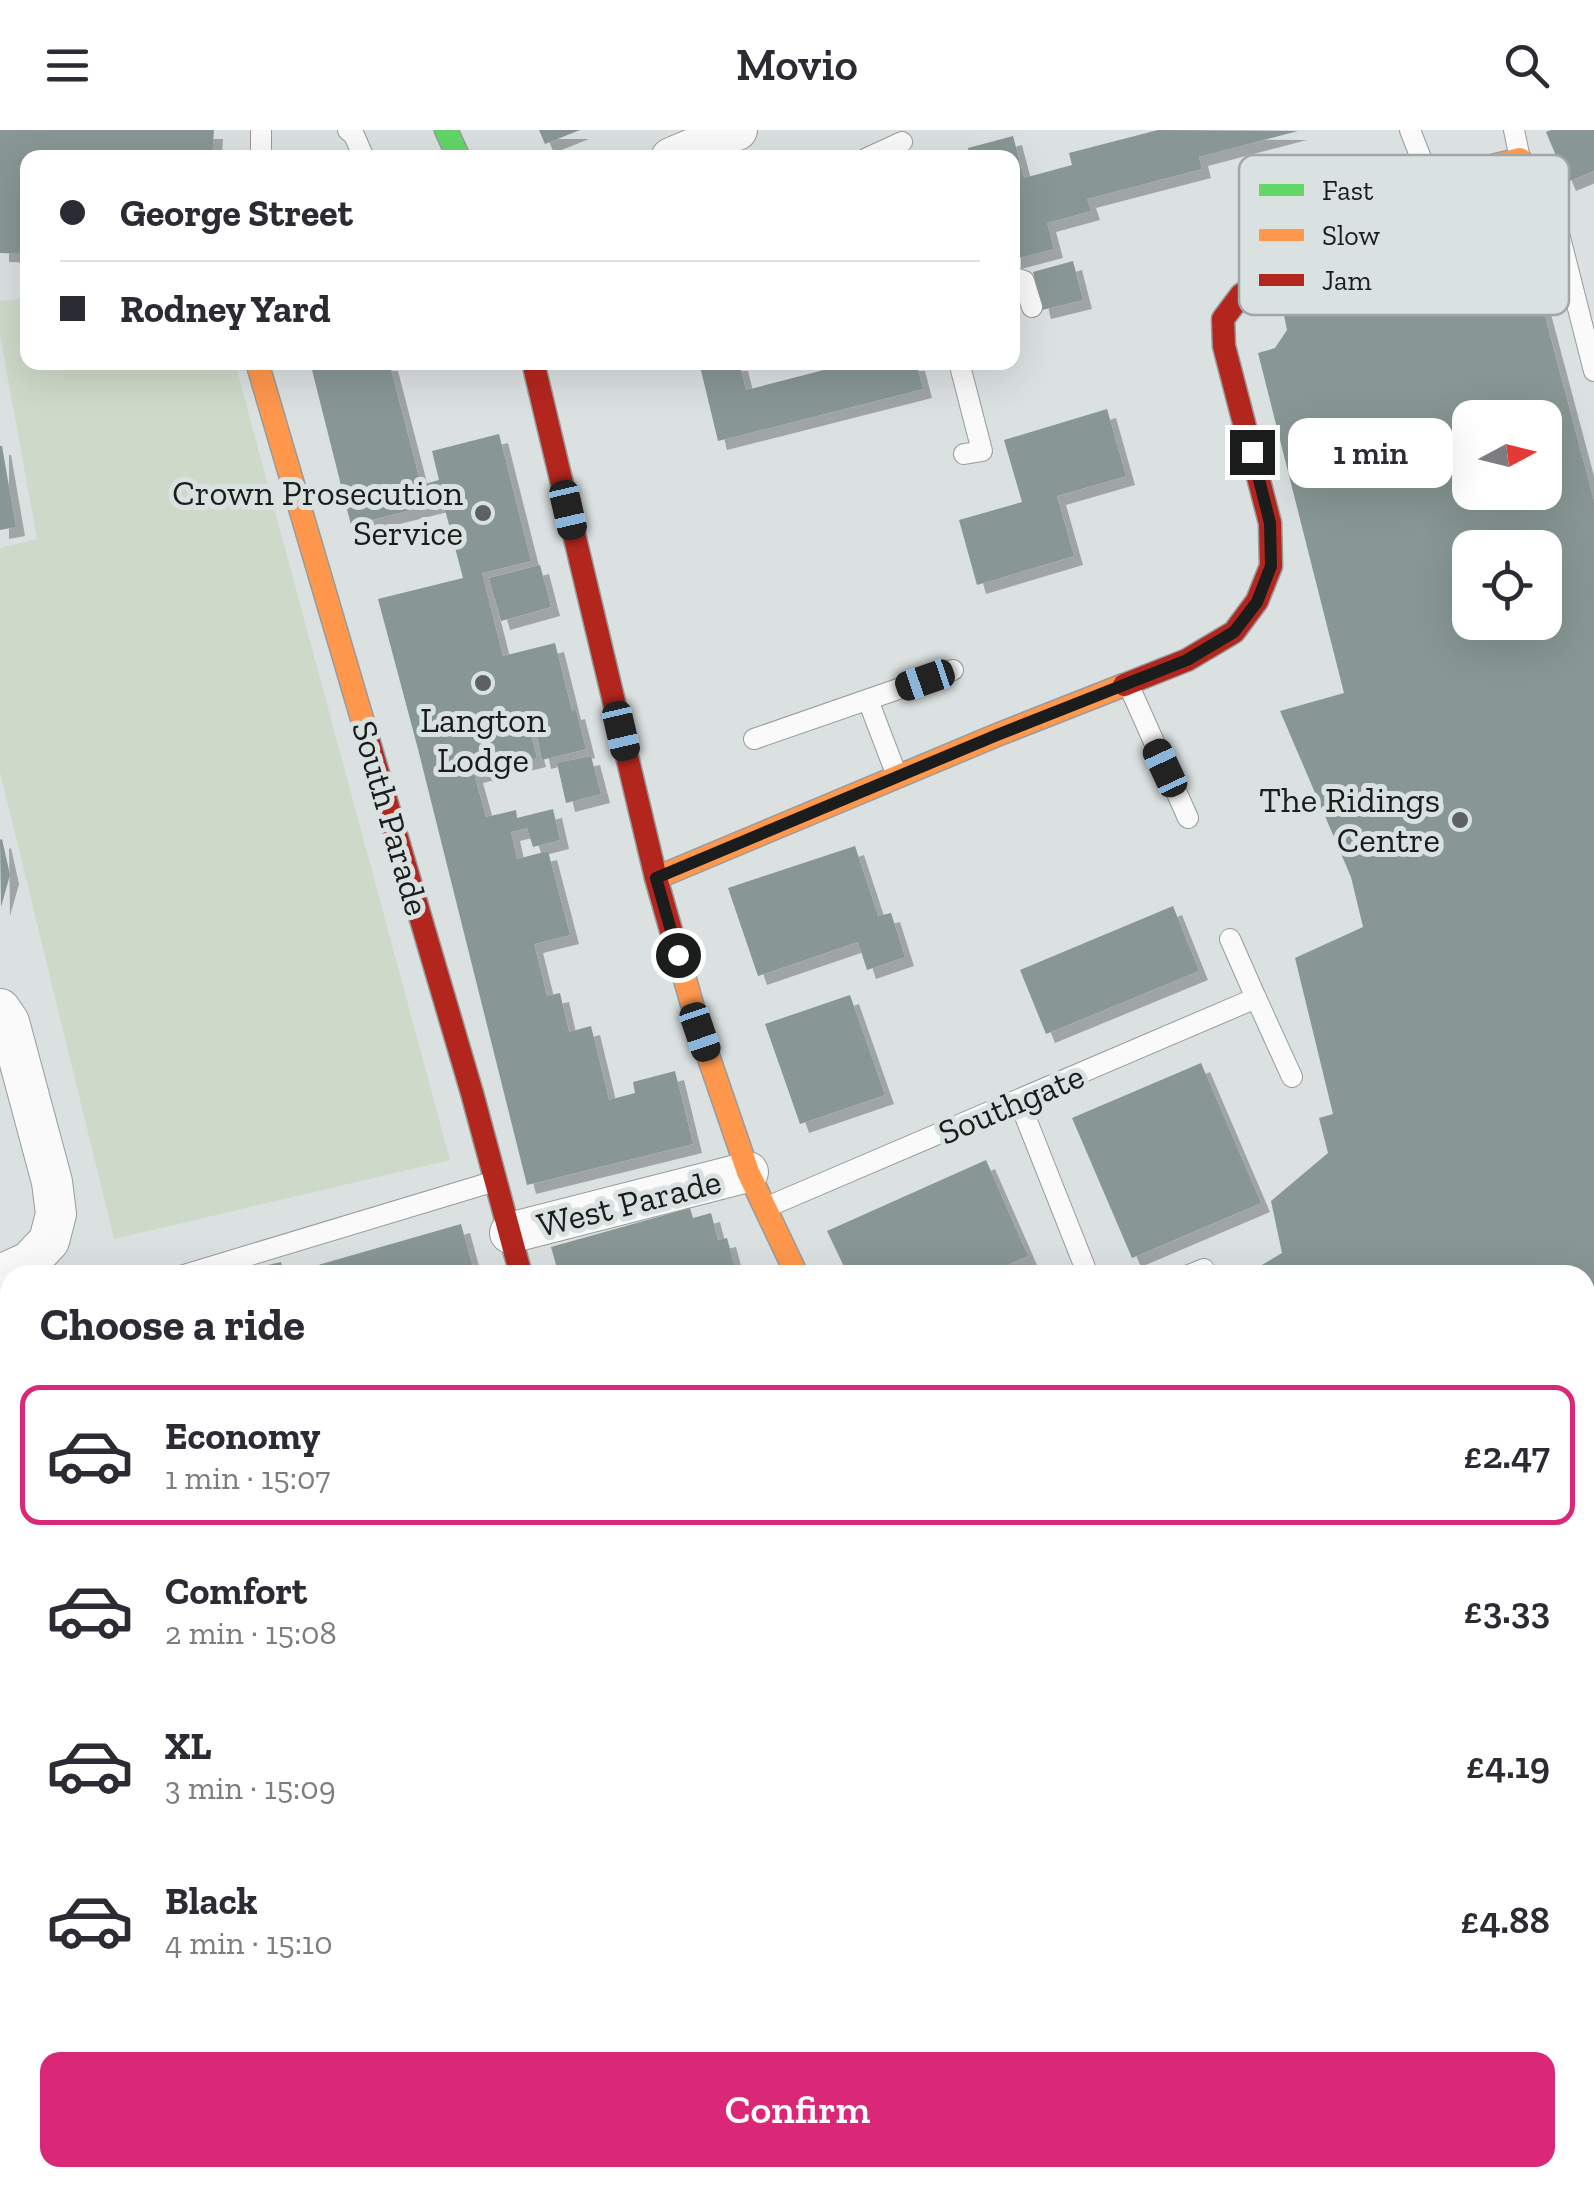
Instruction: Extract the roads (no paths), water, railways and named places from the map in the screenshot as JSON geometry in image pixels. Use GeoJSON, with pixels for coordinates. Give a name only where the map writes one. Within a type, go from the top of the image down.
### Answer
{"type":"FeatureCollection","features":[{"type":"Feature","properties":{"kind":"street"},"geometry":{"type":"LineString","coordinates":[[456,130],[477,150]]}},
{"type":"Feature","properties":{"kind":"street"},"geometry":{"type":"LineString","coordinates":[[690,150],[737,130]]}},
{"type":"Feature","properties":{"kind":"street"},"geometry":{"type":"LineString","coordinates":[[656,878],[1187,660],[1234,632],[1257,602],[1271,566],[1270,523],[1224,346],[1222,319],[1239,298]]}},
{"type":"Feature","properties":{"kind":"street","name":"South Parade"},"geometry":{"type":"LineString","coordinates":[[260,370],[472,1093],[518,1265]]}},
{"type":"Feature","properties":{"kind":"street"},"geometry":{"type":"LineString","coordinates":[[535,370],[656,878],[700,1032],[748,1172],[793,1265]]}},
{"type":"Feature","properties":{"kind":"street"},"geometry":{"type":"LineString","coordinates":[[0,1009],[9,1022],[52,1182],[56,1214],[49,1240],[22,1265]]}},
{"type":"Feature","properties":{"kind":"street","name":"West Parade"},"geometry":{"type":"LineString","coordinates":[[510,1233],[748,1172]]}},
{"type":"Feature","properties":{"kind":"lane"},"geometry":{"type":"LineString","coordinates":[[1410,130],[1420,155]]}},
{"type":"Feature","properties":{"kind":"lane"},"geometry":{"type":"LineString","coordinates":[[1514,130],[1519,155]]}},
{"type":"Feature","properties":{"kind":"lane"},"geometry":{"type":"LineString","coordinates":[[1569,272],[1594,370]]}},
{"type":"Feature","properties":{"kind":"lane"},"geometry":{"type":"LineString","coordinates":[[1020,279],[1024,281],[1032,307]]}},
{"type":"Feature","properties":{"kind":"lane"},"geometry":{"type":"LineString","coordinates":[[962,370],[982,451],[964,454]]}},
{"type":"Feature","properties":{"kind":"lane"},"geometry":{"type":"LineString","coordinates":[[754,739],[953,670]]}},
{"type":"Feature","properties":{"kind":"lane"},"geometry":{"type":"LineString","coordinates":[[1128,684],[1188,818]]}},
{"type":"Feature","properties":{"kind":"lane"},"geometry":{"type":"LineString","coordinates":[[868,700],[897,778]]}},
{"type":"Feature","properties":{"kind":"lane"},"geometry":{"type":"LineString","coordinates":[[1230,939],[1292,1077]]}},
{"type":"Feature","properties":{"kind":"lane","name":"Southgate"},"geometry":{"type":"LineString","coordinates":[[765,1208],[1256,998]]}},
{"type":"Feature","properties":{"kind":"lane"},"geometry":{"type":"LineString","coordinates":[[1019,1101],[1084,1265]]}},
{"type":"Feature","properties":{"kind":"lane","name":"West Parade"},"geometry":{"type":"LineString","coordinates":[[217,1265],[494,1182]]}},
{"type":"Feature","properties":{"kind":"place","name":"Crown Prosecution Service"},"geometry":{"type":"Point","coordinates":[483,513]}},
{"type":"Feature","properties":{"kind":"place","name":"Langton Lodge"},"geometry":{"type":"Point","coordinates":[483,683]}},
{"type":"Feature","properties":{"kind":"place","name":"The Ridings Centre"},"geometry":{"type":"Point","coordinates":[1460,820]}}]}
